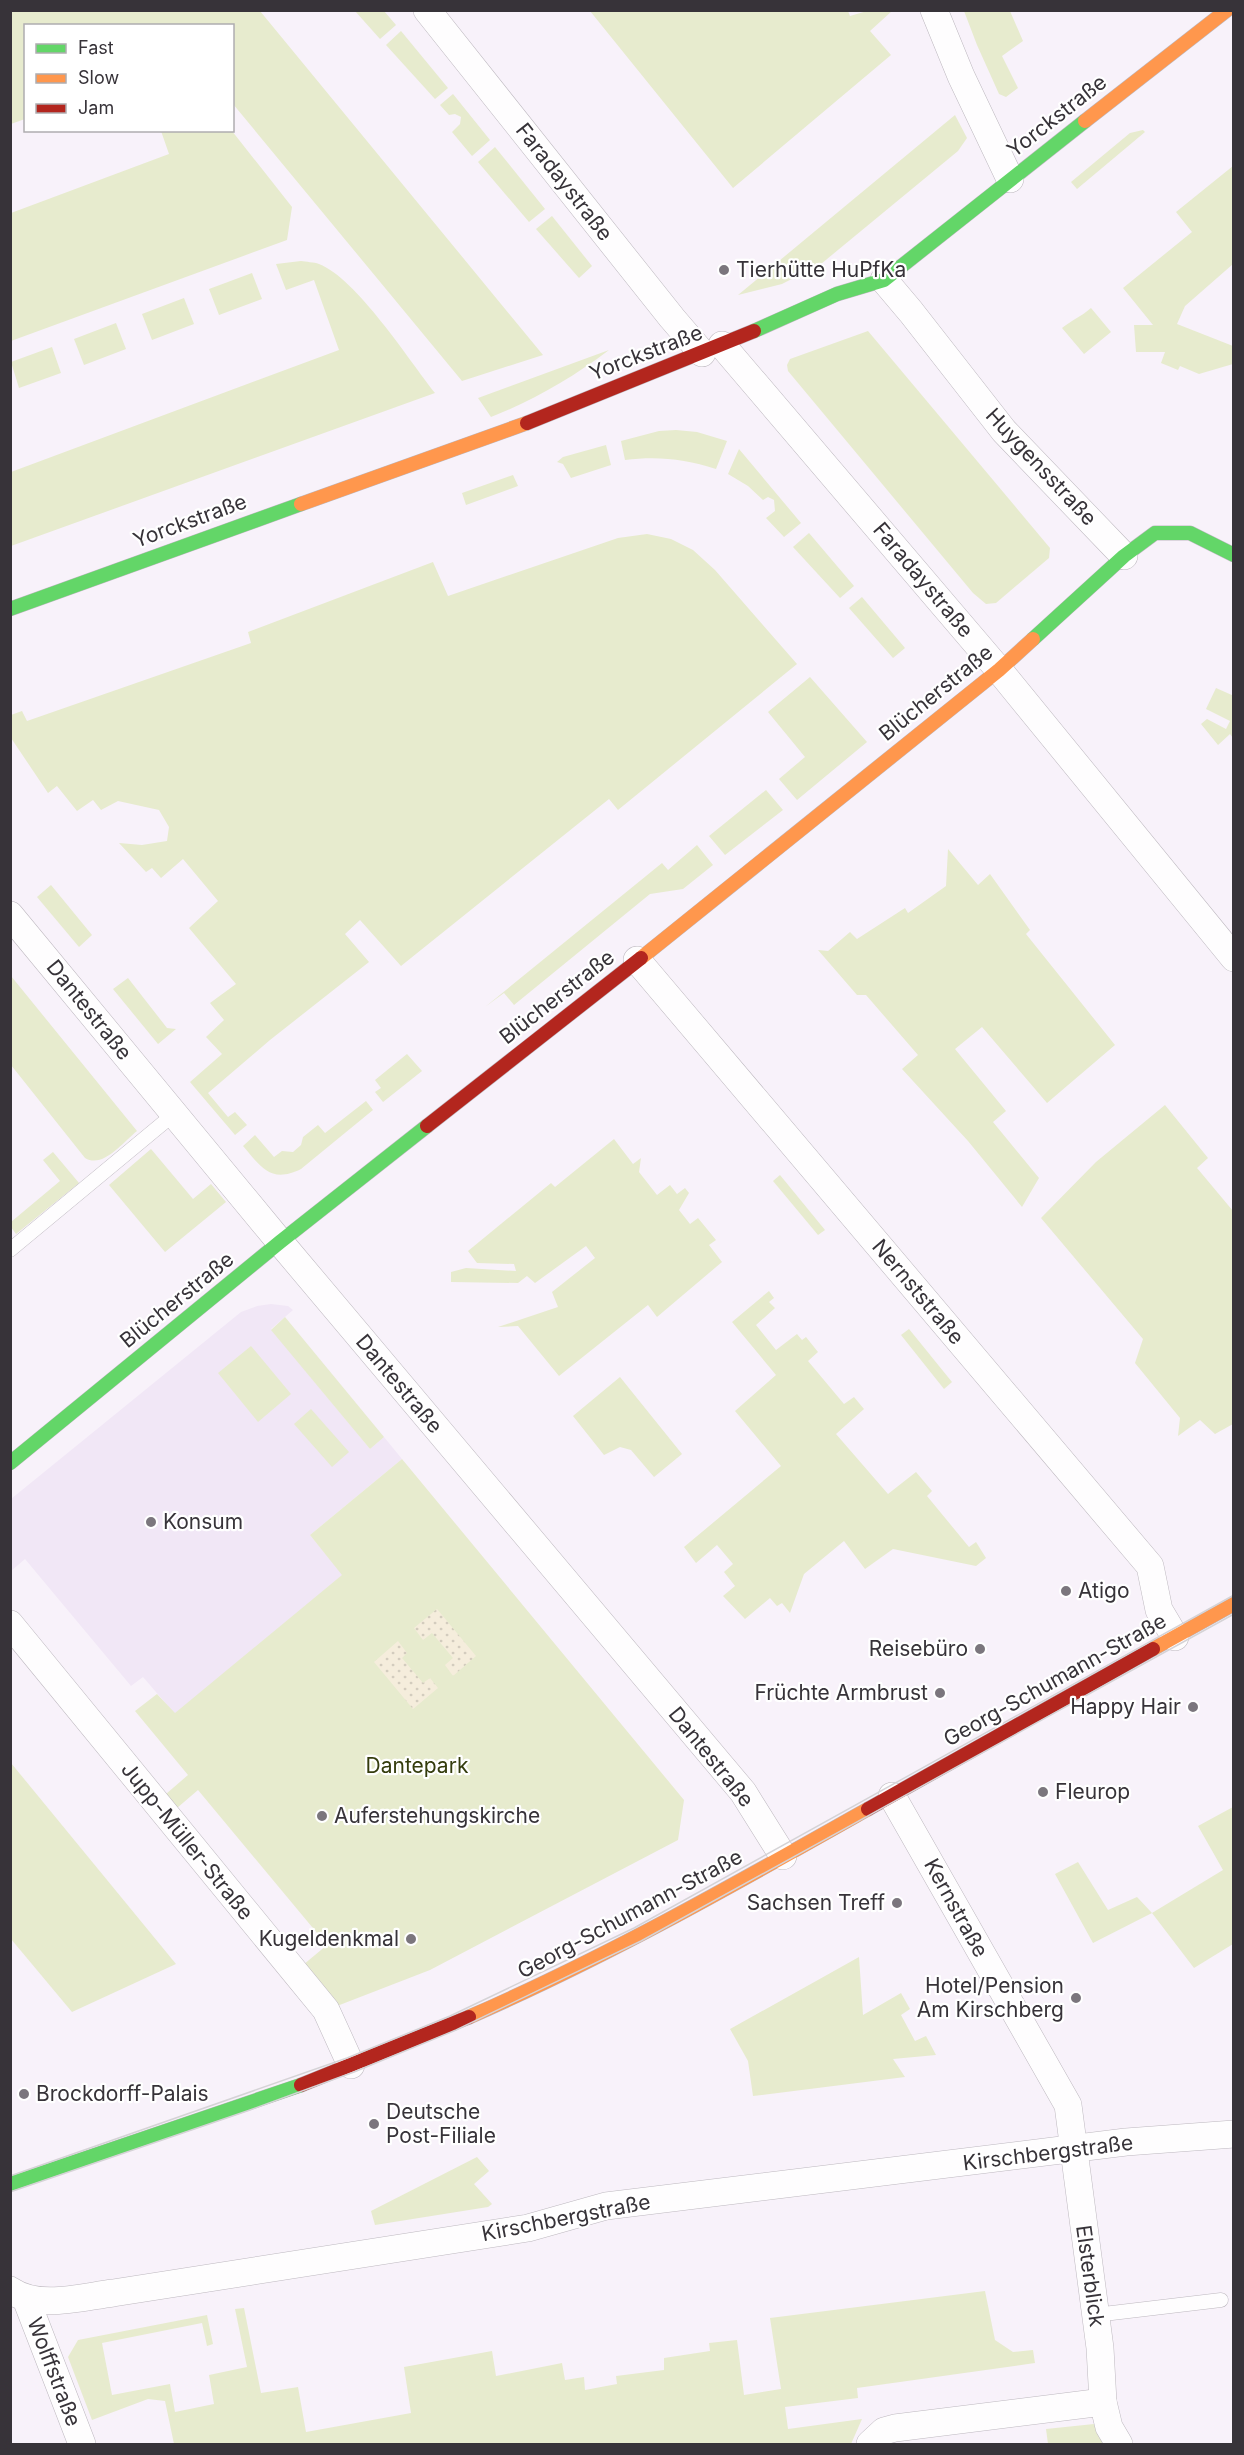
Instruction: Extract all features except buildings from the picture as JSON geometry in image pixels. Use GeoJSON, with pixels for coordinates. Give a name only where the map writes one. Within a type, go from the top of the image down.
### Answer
{"type":"FeatureCollection","features":[{"type":"Feature","properties":{"kind":"street","name":"Faradaystraße"},"geometry":{"type":"LineString","coordinates":[[427,10],[672,318],[712,349],[999,670],[1233,958]]}},
{"type":"Feature","properties":{"kind":"street"},"geometry":{"type":"LineString","coordinates":[[934,10],[961,76],[1011,179]]}},
{"type":"Feature","properties":{"kind":"street","name":"Yorckstraße"},"geometry":{"type":"LineString","coordinates":[[10,609],[534,420],[712,349],[837,294],[884,280],[1227,10]]}},
{"type":"Feature","properties":{"kind":"street","name":"Huygensstraße"},"geometry":{"type":"LineString","coordinates":[[884,280],[1004,431],[1124,556]]}},
{"type":"Feature","properties":{"kind":"street"},"geometry":{"type":"LineString","coordinates":[[1124,556],[1155,533],[1190,533],[1233,555]]}},
{"type":"Feature","properties":{"kind":"street","name":"Blücherstraße"},"geometry":{"type":"LineString","coordinates":[[10,1463],[280,1242],[999,670],[1124,556]]}},
{"type":"Feature","properties":{"kind":"street","name":"Dantestraße"},"geometry":{"type":"LineString","coordinates":[[10,915],[280,1242],[743,1792],[783,1856]]}},
{"type":"Feature","properties":{"kind":"street","name":"Nernststraße"},"geometry":{"type":"LineString","coordinates":[[637,960],[1150,1566],[1159,1610],[1175,1637]]}},
{"type":"Feature","properties":{"kind":"street","name":"Georg-Schumann-Straße"},"geometry":{"type":"LineString","coordinates":[[10,2184],[246,2105],[453,2024],[545,1984],[637,1937],[1233,1604]]}},
{"type":"Feature","properties":{"kind":"street","name":"Jupp-Müller-Straße"},"geometry":{"type":"LineString","coordinates":[[10,1624],[326,2010],[351,2065]]}},
{"type":"Feature","properties":{"kind":"street","name":"Kernstraße"},"geometry":{"type":"LineString","coordinates":[[892,1796],[1068,2106],[1074,2150]]}},
{"type":"Feature","properties":{"kind":"street","name":"Kirschbergstraße"},"geometry":{"type":"LineString","coordinates":[[19,2295],[55,2300],[113,2293],[528,2228],[606,2206],[1126,2142],[1233,2134]]}},
{"type":"Feature","properties":{"kind":"street","name":"Elsterblick"},"geometry":{"type":"LineString","coordinates":[[1074,2150],[1100,2348],[1103,2402],[1109,2427],[1119,2445]]}},
{"type":"Feature","properties":{"kind":"street","name":"Wolffstraße"},"geometry":{"type":"LineString","coordinates":[[19,2295],[82,2445]]}},
{"type":"Feature","properties":{"kind":"street"},"geometry":{"type":"LineString","coordinates":[[870,2445],[884,2431],[896,2428],[1103,2402]]}},
{"type":"Feature","properties":{"kind":"lane"},"geometry":{"type":"LineString","coordinates":[[10,1250],[174,1114]]}},
{"type":"Feature","properties":{"kind":"lane"},"geometry":{"type":"LineString","coordinates":[[1095,2315],[1221,2300]]}},
{"type":"Feature","properties":{"kind":"shaded area"},"geometry":{"type":"Polygon","coordinates":[[[271,1304],[288,1306],[293,1310],[271,1329],[370,1449],[384,1437],[402,1459],[310,1535],[343,1575],[175,1714],[143,1677],[131,1686],[25,1559],[11,1571],[11,1499],[241,1312],[271,1304]]]}},
{"type":"Feature","properties":{"kind":"green space"},"geometry":{"type":"Polygon","coordinates":[[[10,11],[260,11],[543,355],[462,381],[234,105],[234,24],[24,24],[24,119],[11,124],[10,11]]]}},
{"type":"Feature","properties":{"kind":"green space"},"geometry":{"type":"Polygon","coordinates":[[[355,11],[384,11],[396,25],[380,39],[355,11]]]}},
{"type":"Feature","properties":{"kind":"green space"},"geometry":{"type":"Polygon","coordinates":[[[590,11],[848,11],[850,16],[867,11],[892,11],[870,31],[891,55],[733,188],[590,11]]]}},
{"type":"Feature","properties":{"kind":"green space"},"geometry":{"type":"Polygon","coordinates":[[[964,11],[1010,11],[1023,41],[1002,56],[1018,88],[1006,97],[999,94],[964,11]]]}},
{"type":"Feature","properties":{"kind":"green space"},"geometry":{"type":"Polygon","coordinates":[[[401,31],[448,88],[435,99],[386,45],[401,31]]]}},
{"type":"Feature","properties":{"kind":"green space"},"geometry":{"type":"Polygon","coordinates":[[[453,94],[490,140],[472,156],[452,132],[460,124],[461,117],[455,114],[449,115],[440,105],[453,94]]]}},
{"type":"Feature","properties":{"kind":"green space"},"geometry":{"type":"Polygon","coordinates":[[[955,115],[967,138],[958,151],[821,264],[782,284],[738,295],[955,115]]]}},
{"type":"Feature","properties":{"kind":"green space"},"geometry":{"type":"Polygon","coordinates":[[[1143,130],[1145,132],[1077,189],[1071,182],[1130,133],[1143,130]]]}},
{"type":"Feature","properties":{"kind":"green space"},"geometry":{"type":"Polygon","coordinates":[[[161,132],[233,132],[292,207],[287,240],[11,341],[11,213],[169,154],[161,132]]]}},
{"type":"Feature","properties":{"kind":"green space"},"geometry":{"type":"Polygon","coordinates":[[[495,147],[545,209],[529,222],[478,162],[495,147]]]}},
{"type":"Feature","properties":{"kind":"green space"},"geometry":{"type":"Polygon","coordinates":[[[1233,166],[1233,264],[1185,306],[1177,324],[1233,346],[1233,364],[1199,374],[1180,366],[1178,370],[1161,363],[1165,352],[1136,352],[1134,325],[1153,325],[1123,288],[1192,232],[1176,212],[1233,166]]]}},
{"type":"Feature","properties":{"kind":"green space"},"geometry":{"type":"Polygon","coordinates":[[[552,216],[592,266],[579,278],[536,229],[552,216]]]}},
{"type":"Feature","properties":{"kind":"green space"},"geometry":{"type":"Polygon","coordinates":[[[301,261],[319,264],[334,272],[349,285],[381,321],[435,393],[11,546],[11,472],[339,350],[314,280],[286,290],[276,264],[301,261]]]}},
{"type":"Feature","properties":{"kind":"green space"},"geometry":{"type":"Polygon","coordinates":[[[252,273],[262,299],[219,315],[209,289],[252,273]]]}},
{"type":"Feature","properties":{"kind":"green space"},"geometry":{"type":"Polygon","coordinates":[[[184,298],[194,324],[152,340],[142,314],[184,298]]]}},
{"type":"Feature","properties":{"kind":"green space"},"geometry":{"type":"Polygon","coordinates":[[[1091,308],[1111,332],[1084,354],[1062,328],[1091,308]]]}},
{"type":"Feature","properties":{"kind":"green space"},"geometry":{"type":"Polygon","coordinates":[[[116,323],[126,349],[84,365],[74,339],[116,323]]]}},
{"type":"Feature","properties":{"kind":"green space"},"geometry":{"type":"Polygon","coordinates":[[[868,331],[1050,548],[1049,558],[996,603],[986,604],[973,593],[788,371],[787,365],[790,359],[868,331]]]}},
{"type":"Feature","properties":{"kind":"green space"},"geometry":{"type":"Polygon","coordinates":[[[52,347],[61,373],[19,388],[11,362],[52,347]]]}},
{"type":"Feature","properties":{"kind":"green space"},"geometry":{"type":"Polygon","coordinates":[[[609,350],[552,388],[491,417],[478,398],[609,350]]]}},
{"type":"Feature","properties":{"kind":"green space"},"geometry":{"type":"Polygon","coordinates":[[[659,431],[697,432],[727,441],[716,469],[671,459],[625,460],[621,441],[659,431]]]}},
{"type":"Feature","properties":{"kind":"green space"},"geometry":{"type":"Polygon","coordinates":[[[606,445],[611,465],[571,478],[563,464],[557,462],[563,457],[606,445]]]}},
{"type":"Feature","properties":{"kind":"green space"},"geometry":{"type":"Polygon","coordinates":[[[739,449],[801,523],[784,537],[766,518],[775,511],[774,500],[768,497],[763,500],[748,486],[728,474],[739,449]]]}},
{"type":"Feature","properties":{"kind":"green space"},"geometry":{"type":"Polygon","coordinates":[[[513,475],[518,486],[466,505],[462,493],[513,475]]]}},
{"type":"Feature","properties":{"kind":"green space"},"geometry":{"type":"Polygon","coordinates":[[[809,533],[854,586],[840,598],[793,547],[809,533]]]}},
{"type":"Feature","properties":{"kind":"green space"},"geometry":{"type":"Polygon","coordinates":[[[647,534],[671,539],[693,550],[715,570],[797,664],[618,810],[609,799],[401,966],[360,920],[345,934],[369,962],[270,1040],[208,1093],[228,1117],[235,1112],[247,1125],[235,1135],[190,1082],[222,1054],[206,1037],[224,1020],[210,1003],[236,984],[189,928],[218,901],[183,859],[161,878],[152,868],[146,872],[119,843],[142,845],[167,841],[169,827],[159,810],[118,801],[101,810],[93,800],[77,811],[57,786],[48,793],[11,738],[11,715],[22,711],[27,721],[251,643],[248,632],[433,562],[448,596],[618,538],[647,534]]]}},
{"type":"Feature","properties":{"kind":"green space"},"geometry":{"type":"Polygon","coordinates":[[[862,597],[905,648],[893,658],[849,608],[862,597]]]}},
{"type":"Feature","properties":{"kind":"green space"},"geometry":{"type":"Polygon","coordinates":[[[810,677],[867,742],[797,800],[779,779],[805,757],[768,712],[810,677]]]}},
{"type":"Feature","properties":{"kind":"green space"},"geometry":{"type":"Polygon","coordinates":[[[1216,688],[1234,696],[1233,738],[1230,734],[1218,745],[1201,724],[1207,719],[1226,729],[1230,721],[1206,709],[1216,688]]]}},
{"type":"Feature","properties":{"kind":"green space"},"geometry":{"type":"Polygon","coordinates":[[[766,790],[783,810],[725,855],[709,836],[766,790]]]}},
{"type":"Feature","properties":{"kind":"green space"},"geometry":{"type":"Polygon","coordinates":[[[697,845],[713,865],[683,889],[650,894],[514,1005],[504,993],[485,1007],[662,863],[668,870],[697,845]]]}},
{"type":"Feature","properties":{"kind":"green space"},"geometry":{"type":"Polygon","coordinates":[[[948,849],[978,885],[990,874],[1030,930],[1026,934],[1115,1045],[1047,1103],[982,1027],[955,1049],[1006,1111],[993,1122],[1039,1178],[1022,1207],[968,1141],[902,1069],[918,1055],[866,995],[857,995],[818,950],[828,951],[850,932],[857,939],[905,908],[908,913],[946,886],[948,849]]]}},
{"type":"Feature","properties":{"kind":"green space"},"geometry":{"type":"Polygon","coordinates":[[[51,885],[92,935],[79,947],[37,897],[51,885]]]}},
{"type":"Feature","properties":{"kind":"green space"},"geometry":{"type":"Polygon","coordinates":[[[11,976],[137,1131],[106,1157],[99,1160],[85,1158],[11,1065],[11,976]]]}},
{"type":"Feature","properties":{"kind":"green space"},"geometry":{"type":"Polygon","coordinates":[[[128,978],[167,1028],[176,1029],[158,1044],[113,989],[128,978]]]}},
{"type":"Feature","properties":{"kind":"green space"},"geometry":{"type":"Polygon","coordinates":[[[407,1054],[422,1071],[383,1102],[375,1092],[381,1088],[375,1080],[407,1054]]]}},
{"type":"Feature","properties":{"kind":"green space"},"geometry":{"type":"Polygon","coordinates":[[[366,1101],[373,1110],[301,1169],[291,1173],[282,1175],[268,1171],[255,1161],[243,1146],[255,1135],[274,1157],[282,1151],[293,1152],[301,1145],[303,1137],[318,1125],[325,1133],[366,1101]]]}},
{"type":"Feature","properties":{"kind":"green space"},"geometry":{"type":"Polygon","coordinates":[[[1165,1105],[1208,1158],[1197,1168],[1233,1211],[1233,1424],[1215,1434],[1200,1420],[1178,1436],[1180,1418],[1135,1363],[1143,1339],[1041,1218],[1096,1162],[1165,1105]]]}},
{"type":"Feature","properties":{"kind":"green space"},"geometry":{"type":"Polygon","coordinates":[[[614,1139],[633,1164],[641,1158],[639,1172],[657,1195],[670,1185],[677,1194],[685,1188],[689,1193],[679,1210],[690,1224],[698,1218],[716,1240],[709,1245],[722,1262],[657,1317],[648,1305],[559,1376],[518,1326],[498,1327],[558,1307],[552,1292],[595,1258],[586,1246],[535,1283],[527,1276],[518,1283],[451,1282],[451,1272],[466,1268],[516,1271],[514,1264],[477,1263],[468,1251],[551,1183],[555,1187],[614,1139]]]}},
{"type":"Feature","properties":{"kind":"green space"},"geometry":{"type":"Polygon","coordinates":[[[151,1149],[193,1199],[211,1184],[226,1202],[165,1252],[109,1185],[151,1149]]]}},
{"type":"Feature","properties":{"kind":"green space"},"geometry":{"type":"Polygon","coordinates":[[[53,1152],[79,1183],[16,1234],[11,1227],[11,1222],[60,1181],[43,1160],[53,1152]]]}},
{"type":"Feature","properties":{"kind":"green space"},"geometry":{"type":"Polygon","coordinates":[[[780,1175],[825,1230],[818,1235],[773,1181],[780,1175]]]}},
{"type":"Feature","properties":{"kind":"green space"},"geometry":{"type":"Polygon","coordinates":[[[769,1291],[774,1298],[769,1302],[775,1308],[756,1325],[776,1350],[797,1334],[802,1340],[806,1337],[818,1352],[808,1361],[844,1404],[854,1397],[864,1409],[836,1434],[888,1494],[916,1472],[932,1491],[927,1496],[969,1547],[976,1542],[986,1558],[976,1566],[893,1549],[865,1569],[844,1541],[804,1574],[790,1613],[782,1603],[777,1606],[770,1598],[745,1619],[723,1596],[735,1586],[724,1572],[733,1564],[717,1545],[696,1563],[684,1547],[781,1466],[735,1411],[776,1375],[732,1322],[769,1291]]]}},
{"type":"Feature","properties":{"kind":"green space"},"geometry":{"type":"Polygon","coordinates":[[[285,1317],[384,1437],[370,1449],[271,1330],[285,1317]]]}},
{"type":"Feature","properties":{"kind":"green space"},"geometry":{"type":"Polygon","coordinates":[[[909,1329],[952,1382],[944,1389],[901,1335],[909,1329]]]}},
{"type":"Feature","properties":{"kind":"green space"},"geometry":{"type":"Polygon","coordinates":[[[251,1346],[291,1394],[258,1422],[218,1373],[251,1346]]]}},
{"type":"Feature","properties":{"kind":"green space"},"geometry":{"type":"Polygon","coordinates":[[[620,1377],[682,1454],[654,1477],[631,1450],[620,1447],[604,1455],[573,1416],[620,1377]]]}},
{"type":"Feature","properties":{"kind":"green space"},"geometry":{"type":"Polygon","coordinates":[[[311,1409],[349,1452],[332,1467],[294,1424],[311,1409]]]}},
{"type":"Feature","properties":{"kind":"green space","name":"Dantepark"},"geometry":{"type":"Polygon","coordinates":[[[402,1459],[684,1800],[678,1840],[430,1970],[337,2006],[303,1965],[327,1945],[198,1790],[177,1808],[166,1794],[188,1775],[135,1711],[157,1694],[175,1713],[342,1575],[310,1535],[402,1459]]]}},
{"type":"Feature","properties":{"kind":"green space"},"geometry":{"type":"Polygon","coordinates":[[[10,1763],[176,1964],[72,2012],[11,1939],[10,1763]]]}},
{"type":"Feature","properties":{"kind":"green space"},"geometry":{"type":"Polygon","coordinates":[[[1233,1807],[1233,1944],[1194,1968],[1152,1913],[1223,1870],[1198,1826],[1233,1807]]]}},
{"type":"Feature","properties":{"kind":"green space"},"geometry":{"type":"Polygon","coordinates":[[[1078,1862],[1108,1910],[1137,1897],[1152,1913],[1093,1943],[1055,1874],[1078,1862]]]}},
{"type":"Feature","properties":{"kind":"green space"},"geometry":{"type":"Polygon","coordinates":[[[859,1957],[863,2015],[901,1993],[910,2009],[901,2015],[915,2041],[926,2036],[936,2055],[893,2059],[905,2077],[753,2096],[748,2061],[730,2029],[859,1957]]]}},
{"type":"Feature","properties":{"kind":"green space"},"geometry":{"type":"Polygon","coordinates":[[[477,2157],[489,2171],[474,2184],[492,2204],[488,2207],[375,2225],[371,2211],[477,2157]]]}},
{"type":"Feature","properties":{"kind":"green space"},"geometry":{"type":"Polygon","coordinates":[[[985,2291],[995,2340],[1013,2352],[1033,2350],[1035,2363],[857,2388],[858,2398],[785,2407],[788,2429],[862,2419],[851,2444],[174,2444],[165,2401],[148,2399],[92,2420],[68,2357],[78,2340],[207,2315],[213,2344],[207,2346],[202,2323],[102,2343],[112,2395],[170,2384],[175,2412],[214,2404],[209,2375],[247,2367],[235,2309],[244,2308],[261,2393],[298,2387],[306,2432],[411,2413],[404,2367],[492,2351],[496,2376],[562,2363],[565,2380],[584,2377],[585,2390],[617,2384],[616,2376],[664,2370],[664,2358],[710,2351],[709,2343],[737,2340],[744,2395],[781,2389],[770,2318],[985,2291]]]}},
{"type":"Feature","properties":{"kind":"green space"},"geometry":{"type":"Polygon","coordinates":[[[1094,2424],[1103,2444],[1048,2444],[1046,2429],[1094,2424]]]}},
{"type":"Feature","properties":{"kind":"sand"},"geometry":{"type":"Polygon","coordinates":[[[437,1609],[476,1656],[453,1676],[445,1665],[453,1658],[432,1633],[423,1640],[414,1628],[437,1609]]]}},
{"type":"Feature","properties":{"kind":"sand"},"geometry":{"type":"Polygon","coordinates":[[[398,1641],[407,1653],[402,1658],[423,1683],[430,1678],[438,1688],[413,1709],[374,1662],[398,1641]]]}},
{"type":"Feature","properties":{"kind":"tram line"},"geometry":{"type":"LineString","coordinates":[[10,2176],[347,2058],[450,2016],[634,1928],[1234,1595]]}},
{"type":"Feature","properties":{"kind":"tram line"},"geometry":{"type":"LineString","coordinates":[[10,2192],[250,2110],[354,2072],[456,2030],[641,1941],[1234,1614]]}},
{"type":"Feature","properties":{"kind":"traffic: fast"},"geometry":{"type":"LineString","coordinates":[[754,331],[837,294],[884,280],[1085,121]]}},
{"type":"Feature","properties":{"kind":"traffic: fast"},"geometry":{"type":"LineString","coordinates":[[10,609],[301,504]]}},
{"type":"Feature","properties":{"kind":"traffic: fast"},"geometry":{"type":"LineString","coordinates":[[1033,639],[1124,556],[1155,533],[1190,533],[1234,555]]}},
{"type":"Feature","properties":{"kind":"traffic: fast"},"geometry":{"type":"LineString","coordinates":[[10,1463],[280,1242],[427,1126]]}},
{"type":"Feature","properties":{"kind":"traffic: fast"},"geometry":{"type":"LineString","coordinates":[[10,2184],[301,2085]]}},
{"type":"Feature","properties":{"kind":"traffic: slow"},"geometry":{"type":"LineString","coordinates":[[1085,121],[1227,10]]}},
{"type":"Feature","properties":{"kind":"traffic: slow"},"geometry":{"type":"LineString","coordinates":[[301,504],[527,423]]}},
{"type":"Feature","properties":{"kind":"traffic: slow"},"geometry":{"type":"LineString","coordinates":[[641,958],[999,670],[1033,639]]}},
{"type":"Feature","properties":{"kind":"traffic: slow"},"geometry":{"type":"LineString","coordinates":[[1153,1649],[1234,1604]]}},
{"type":"Feature","properties":{"kind":"traffic: slow"},"geometry":{"type":"LineString","coordinates":[[469,2017],[571,1970],[721,1892],[868,1809]]}},
{"type":"Feature","properties":{"kind":"traffic: jam"},"geometry":{"type":"LineString","coordinates":[[527,423],[754,331]]}},
{"type":"Feature","properties":{"kind":"traffic: jam"},"geometry":{"type":"LineString","coordinates":[[427,1126],[641,958]]}},
{"type":"Feature","properties":{"kind":"traffic: jam"},"geometry":{"type":"LineString","coordinates":[[868,1809],[1153,1649]]}},
{"type":"Feature","properties":{"kind":"traffic: jam"},"geometry":{"type":"LineString","coordinates":[[301,2085],[469,2017]]}},
{"type":"Feature","properties":{"kind":"place","name":"Tierhütte HuPfKa"},"geometry":{"type":"Point","coordinates":[724,270]}},
{"type":"Feature","properties":{"kind":"place","name":"Konsum"},"geometry":{"type":"Point","coordinates":[151,1522]}},
{"type":"Feature","properties":{"kind":"place","name":"Atigo"},"geometry":{"type":"Point","coordinates":[1066,1591]}},
{"type":"Feature","properties":{"kind":"place","name":"Reisebüro"},"geometry":{"type":"Point","coordinates":[980,1649]}},
{"type":"Feature","properties":{"kind":"place","name":"Früchte Armbrust"},"geometry":{"type":"Point","coordinates":[940,1693]}},
{"type":"Feature","properties":{"kind":"place","name":"Happy Hair"},"geometry":{"type":"Point","coordinates":[1193,1707]}},
{"type":"Feature","properties":{"kind":"place","name":"Fleurop"},"geometry":{"type":"Point","coordinates":[1043,1792]}},
{"type":"Feature","properties":{"kind":"place","name":"Auferstehungskirche"},"geometry":{"type":"Point","coordinates":[322,1816]}},
{"type":"Feature","properties":{"kind":"place","name":"Sachsen Treff"},"geometry":{"type":"Point","coordinates":[897,1903]}},
{"type":"Feature","properties":{"kind":"place","name":"Kugeldenkmal"},"geometry":{"type":"Point","coordinates":[411,1939]}},
{"type":"Feature","properties":{"kind":"place","name":"Hotel/Pension Am Kirschberg"},"geometry":{"type":"Point","coordinates":[1076,1998]}},
{"type":"Feature","properties":{"kind":"place","name":"Brockdorff-Palais"},"geometry":{"type":"Point","coordinates":[24,2094]}},
{"type":"Feature","properties":{"kind":"place","name":"Deutsche Post-Filiale"},"geometry":{"type":"Point","coordinates":[374,2124]}}]}
